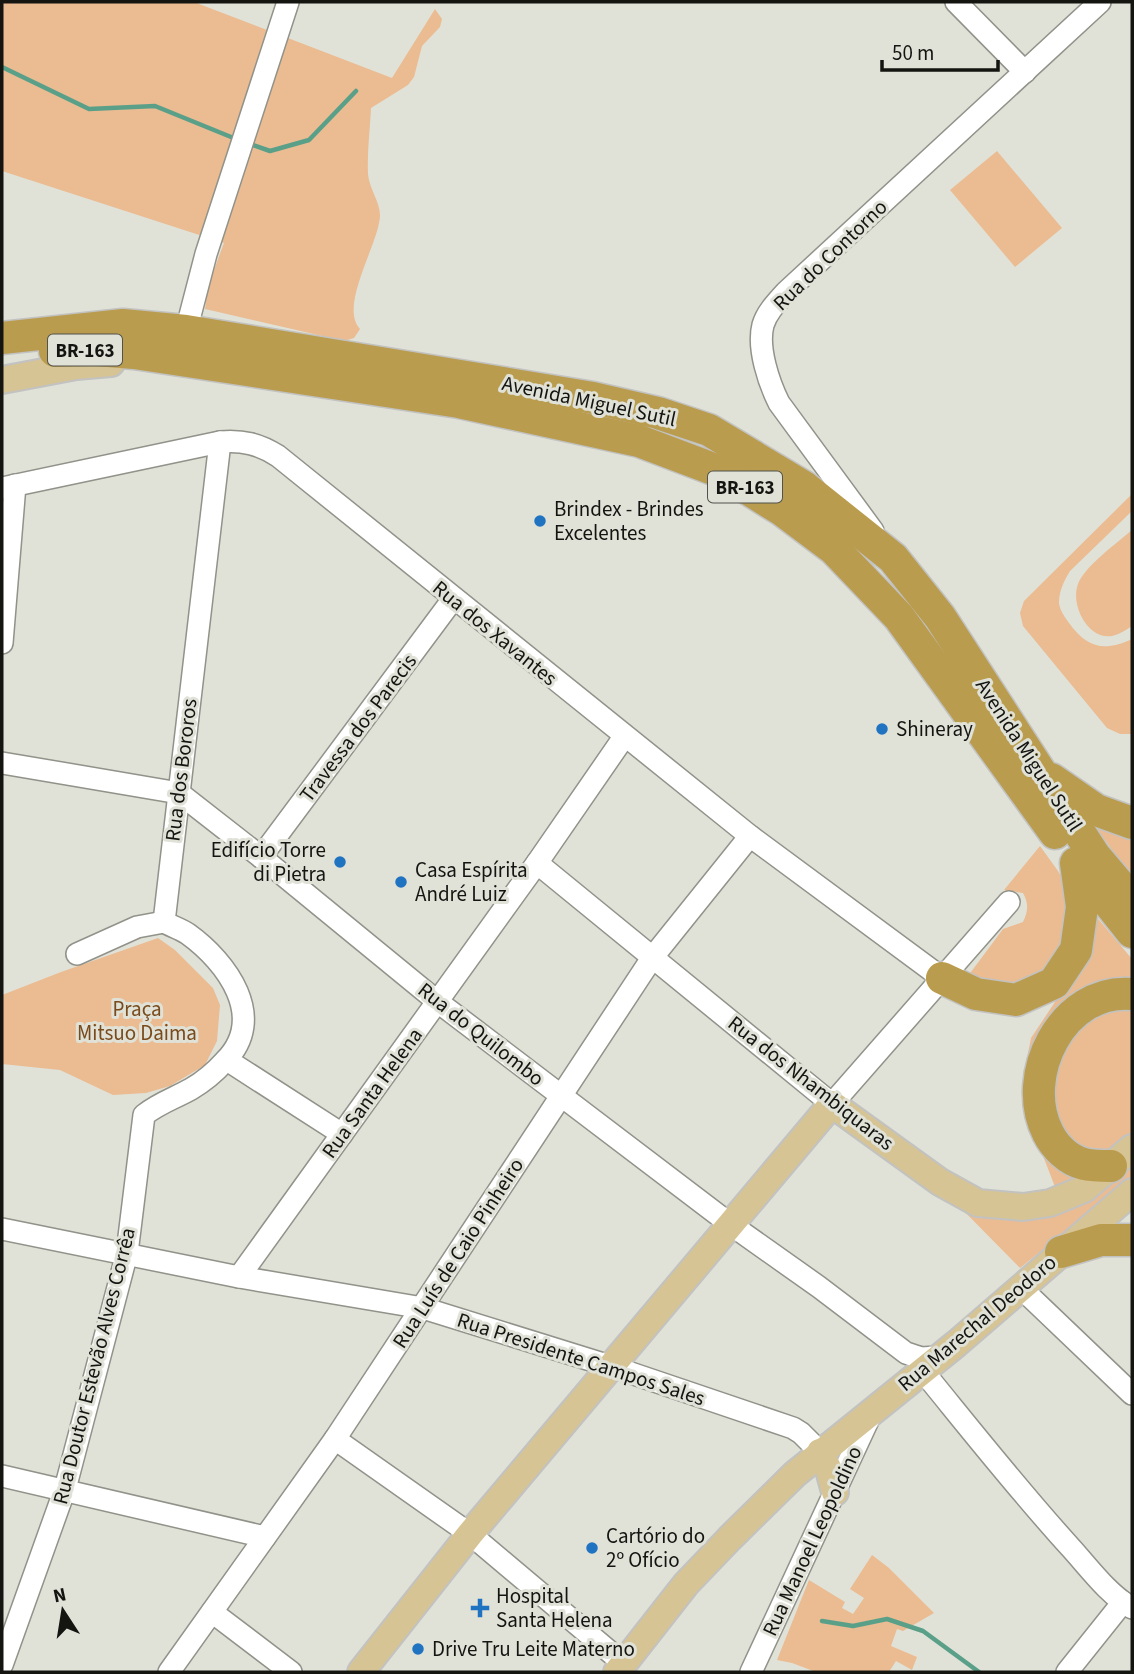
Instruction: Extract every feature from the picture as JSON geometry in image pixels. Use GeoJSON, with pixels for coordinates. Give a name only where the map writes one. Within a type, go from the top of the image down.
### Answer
{"type":"FeatureCollection","features":[{"type":"Feature","properties":{"kind":"highway","name":"Avenida Miguel Sutil"},"geometry":{"type":"LineString","coordinates":[[2,338],[123,326],[186,331],[593,398],[658,413],[709,430],[804,486],[893,558],[940,617],[1094,855],[1132,900]]}},
{"type":"Feature","properties":{"kind":"highway","name":"Avenida Miguel Sutil"},"geometry":{"type":"LineString","coordinates":[[2,359],[57,351],[95,350],[168,358],[459,402],[639,441],[721,472],[782,510],[834,549],[899,617],[1076,863],[1132,932]]}},
{"type":"Feature","properties":{"kind":"highway"},"geometry":{"type":"LineString","coordinates":[[1027,754],[1056,783],[1096,810],[1132,823]]}},
{"type":"Feature","properties":{"kind":"highway"},"geometry":{"type":"LineString","coordinates":[[942,978],[976,994],[1016,1000],[1054,983],[1076,950],[1082,907],[1076,863]]}},
{"type":"Feature","properties":{"kind":"highway"},"geometry":{"type":"LineString","coordinates":[[1122,1157],[1083,1164],[1067,1157],[1053,1143],[1043,1122],[1038,1100],[1041,1070],[1052,1040],[1071,1015],[1094,1002],[1121,993],[1132,995]]}},
{"type":"Feature","properties":{"kind":"highway"},"geometry":{"type":"LineString","coordinates":[[1061,1252],[1101,1240],[1132,1240]]}},
{"type":"Feature","properties":{"kind":"main road","name":"Avenida Miguel Sutil"},"geometry":{"type":"LineString","coordinates":[[2,325],[78,319],[123,326]]}},
{"type":"Feature","properties":{"kind":"main road","name":"Avenida Miguel Sutil"},"geometry":{"type":"LineString","coordinates":[[2,380],[76,366],[168,358]]}},
{"type":"Feature","properties":{"kind":"main road","name":"Rua dos Nhambiquaras"},"geometry":{"type":"LineString","coordinates":[[832,1104],[940,1182],[978,1203],[1023,1207],[1050,1203],[1084,1189],[1122,1157]]}},
{"type":"Feature","properties":{"kind":"main road"},"geometry":{"type":"LineString","coordinates":[[361,1672],[470,1534],[832,1104]]}},
{"type":"Feature","properties":{"kind":"main road","name":"Rua Marechal Deodoro"},"geometry":{"type":"LineString","coordinates":[[620,1668],[686,1584],[774,1494],[820,1452],[1021,1289],[1132,1192]]}},
{"type":"Feature","properties":{"kind":"main road"},"geometry":{"type":"LineString","coordinates":[[820,1452],[829,1470],[835,1492]]}},
{"type":"Feature","properties":{"kind":"street"},"geometry":{"type":"LineString","coordinates":[[186,331],[206,254],[288,2]]}},
{"type":"Feature","properties":{"kind":"street"},"geometry":{"type":"LineString","coordinates":[[956,2],[1024,72]]}},
{"type":"Feature","properties":{"kind":"street","name":"Rua do Contorno"},"geometry":{"type":"LineString","coordinates":[[893,558],[779,402],[769,383],[763,327],[773,306],[786,292],[1100,2]]}},
{"type":"Feature","properties":{"kind":"street","name":"Rua dos Xavantes"},"geometry":{"type":"LineString","coordinates":[[8,486],[220,442],[239,440],[262,446],[278,456],[750,836],[942,978]]}},
{"type":"Feature","properties":{"kind":"street","name":"Rua dos Bororos"},"geometry":{"type":"LineString","coordinates":[[163,922],[220,442]]}},
{"type":"Feature","properties":{"kind":"street"},"geometry":{"type":"LineString","coordinates":[[2,643],[8,486]]}},
{"type":"Feature","properties":{"kind":"street","name":"Travessa dos Parecis"},"geometry":{"type":"LineString","coordinates":[[261,857],[453,599]]}},
{"type":"Feature","properties":{"kind":"street","name":"Rua Santa Helena"},"geometry":{"type":"LineString","coordinates":[[239,1277],[438,1002],[624,737]]}},
{"type":"Feature","properties":{"kind":"street","name":"Rua do Quilombo"},"geometry":{"type":"LineString","coordinates":[[2,763],[179,793],[438,1002],[561,1096],[906,1353],[930,1364]]}},
{"type":"Feature","properties":{"kind":"street","name":"Rua Luís de Caio Pinheiro"},"geometry":{"type":"LineString","coordinates":[[169,1672],[335,1439],[653,958],[750,836]]}},
{"type":"Feature","properties":{"kind":"street","name":"Rua dos Nhambiquaras"},"geometry":{"type":"LineString","coordinates":[[537,863],[832,1104]]}},
{"type":"Feature","properties":{"kind":"street"},"geometry":{"type":"LineString","coordinates":[[832,1104],[1009,902]]}},
{"type":"Feature","properties":{"kind":"street"},"geometry":{"type":"LineString","coordinates":[[77,954],[137,927],[163,922],[187,934],[234,982],[240,998],[244,1017],[241,1035],[227,1060],[342,1134]]}},
{"type":"Feature","properties":{"kind":"street","name":"Rua Doutor Estevão Alves Corrêa"},"geometry":{"type":"LineString","coordinates":[[2,1665],[65,1489],[127,1253],[144,1115],[157,1104],[193,1088],[227,1060]]}},
{"type":"Feature","properties":{"kind":"street","name":"Rua Presidente Campos Sales"},"geometry":{"type":"LineString","coordinates":[[2,1229],[239,1277],[423,1308],[613,1367],[793,1428],[820,1452]]}},
{"type":"Feature","properties":{"kind":"street"},"geometry":{"type":"LineString","coordinates":[[1021,1289],[1132,1394]]}},
{"type":"Feature","properties":{"kind":"street"},"geometry":{"type":"LineString","coordinates":[[930,1364],[1042,1517],[1127,1605],[1067,1672]]}},
{"type":"Feature","properties":{"kind":"street","name":"Rua Manoel Leopoldino"},"geometry":{"type":"LineString","coordinates":[[751,1672],[873,1410]]}},
{"type":"Feature","properties":{"kind":"street"},"geometry":{"type":"LineString","coordinates":[[335,1439],[470,1534],[620,1668]]}},
{"type":"Feature","properties":{"kind":"street"},"geometry":{"type":"LineString","coordinates":[[2,1476],[265,1537]]}},
{"type":"Feature","properties":{"kind":"street"},"geometry":{"type":"LineString","coordinates":[[212,1612],[291,1672]]}},
{"type":"Feature","properties":{"kind":"green space"},"geometry":{"type":"Polygon","coordinates":[[[2,2],[194,2],[392,78],[435,9],[442,19],[440,27],[422,46],[414,77],[408,85],[371,108],[368,174],[380,215],[357,290],[355,319],[360,329],[354,338],[344,341],[205,309],[208,286],[224,243],[2,171],[2,2]]]}},
{"type":"Feature","properties":{"kind":"green space"},"geometry":{"type":"Polygon","coordinates":[[[997,151],[1062,228],[1015,267],[950,190],[997,151]]]}},
{"type":"Feature","properties":{"kind":"green space"},"geometry":{"type":"Polygon","coordinates":[[[1132,494],[1132,511],[1070,571],[1062,586],[1059,603],[1069,623],[1089,642],[1113,646],[1132,639],[1132,734],[1120,734],[1107,728],[1023,626],[1020,613],[1024,601],[1132,494]]]}},
{"type":"Feature","properties":{"kind":"green space"},"geometry":{"type":"Polygon","coordinates":[[[1132,530],[1132,626],[1115,635],[1103,636],[1089,627],[1079,611],[1076,592],[1078,584],[1094,562],[1132,530]]]}},
{"type":"Feature","properties":{"kind":"green space"},"geometry":{"type":"Polygon","coordinates":[[[1096,828],[1132,840],[1132,877],[1096,828]]]}},
{"type":"Feature","properties":{"kind":"green space"},"geometry":{"type":"Polygon","coordinates":[[[1040,846],[1070,894],[1070,943],[1036,988],[965,980],[1003,929],[1023,922],[1027,908],[1023,893],[1004,890],[1040,846]]]}},
{"type":"Feature","properties":{"kind":"green space"},"geometry":{"type":"Polygon","coordinates":[[[1094,914],[1132,959],[1132,986],[1090,994],[1032,1087],[1090,1174],[1057,1192],[1028,1117],[1023,1078],[1031,1038],[1075,972],[1094,914]]]}},
{"type":"Feature","properties":{"kind":"green space","name":"Praça Mitsuo Daima"},"geometry":{"type":"Polygon","coordinates":[[[158,938],[175,950],[213,988],[220,1005],[217,1041],[205,1065],[170,1086],[146,1093],[113,1095],[60,1070],[2,1064],[2,995],[158,938]]]}},
{"type":"Feature","properties":{"kind":"green space"},"geometry":{"type":"Polygon","coordinates":[[[1132,1003],[1132,1136],[1118,1149],[1088,1156],[1051,1119],[1050,1072],[1077,1022],[1132,1003]]]}},
{"type":"Feature","properties":{"kind":"green space"},"geometry":{"type":"Polygon","coordinates":[[[1132,1162],[1132,1178],[1020,1268],[955,1202],[996,1217],[1132,1162]]]}},
{"type":"Feature","properties":{"kind":"green space"},"geometry":{"type":"Polygon","coordinates":[[[872,1555],[889,1568],[934,1613],[903,1631],[897,1629],[891,1646],[917,1657],[912,1670],[896,1661],[889,1672],[816,1672],[777,1660],[809,1580],[845,1602],[842,1608],[853,1614],[864,1598],[850,1589],[872,1555]]]}},
{"type":"Feature","properties":{"kind":"waterway"},"geometry":{"type":"LineString","coordinates":[[2,67],[89,109],[155,106],[236,139]]}},
{"type":"Feature","properties":{"kind":"waterway"},"geometry":{"type":"LineString","coordinates":[[247,143],[270,151],[309,140],[356,91]]}},
{"type":"Feature","properties":{"kind":"waterway"},"geometry":{"type":"LineString","coordinates":[[822,1621],[853,1626],[887,1619],[923,1631],[979,1672]]}},
{"type":"Feature","properties":{"kind":"place","name":"Brindex - Brindes Excelentes"},"geometry":{"type":"Point","coordinates":[540,521]}},
{"type":"Feature","properties":{"kind":"place","name":"Shineray"},"geometry":{"type":"Point","coordinates":[882,729]}},
{"type":"Feature","properties":{"kind":"place","name":"Edifício Torre di Pietra"},"geometry":{"type":"Point","coordinates":[340,862]}},
{"type":"Feature","properties":{"kind":"place","name":"Casa Espírita André Luiz"},"geometry":{"type":"Point","coordinates":[401,882]}},
{"type":"Feature","properties":{"kind":"place","name":"Cartório do 2º Ofício"},"geometry":{"type":"Point","coordinates":[592,1548]}},
{"type":"Feature","properties":{"kind":"place","name":"Hospital Santa Helena"},"geometry":{"type":"Point","coordinates":[480,1608]}},
{"type":"Feature","properties":{"kind":"place","name":"Drive Tru Leite Materno"},"geometry":{"type":"Point","coordinates":[418,1649]}}]}
